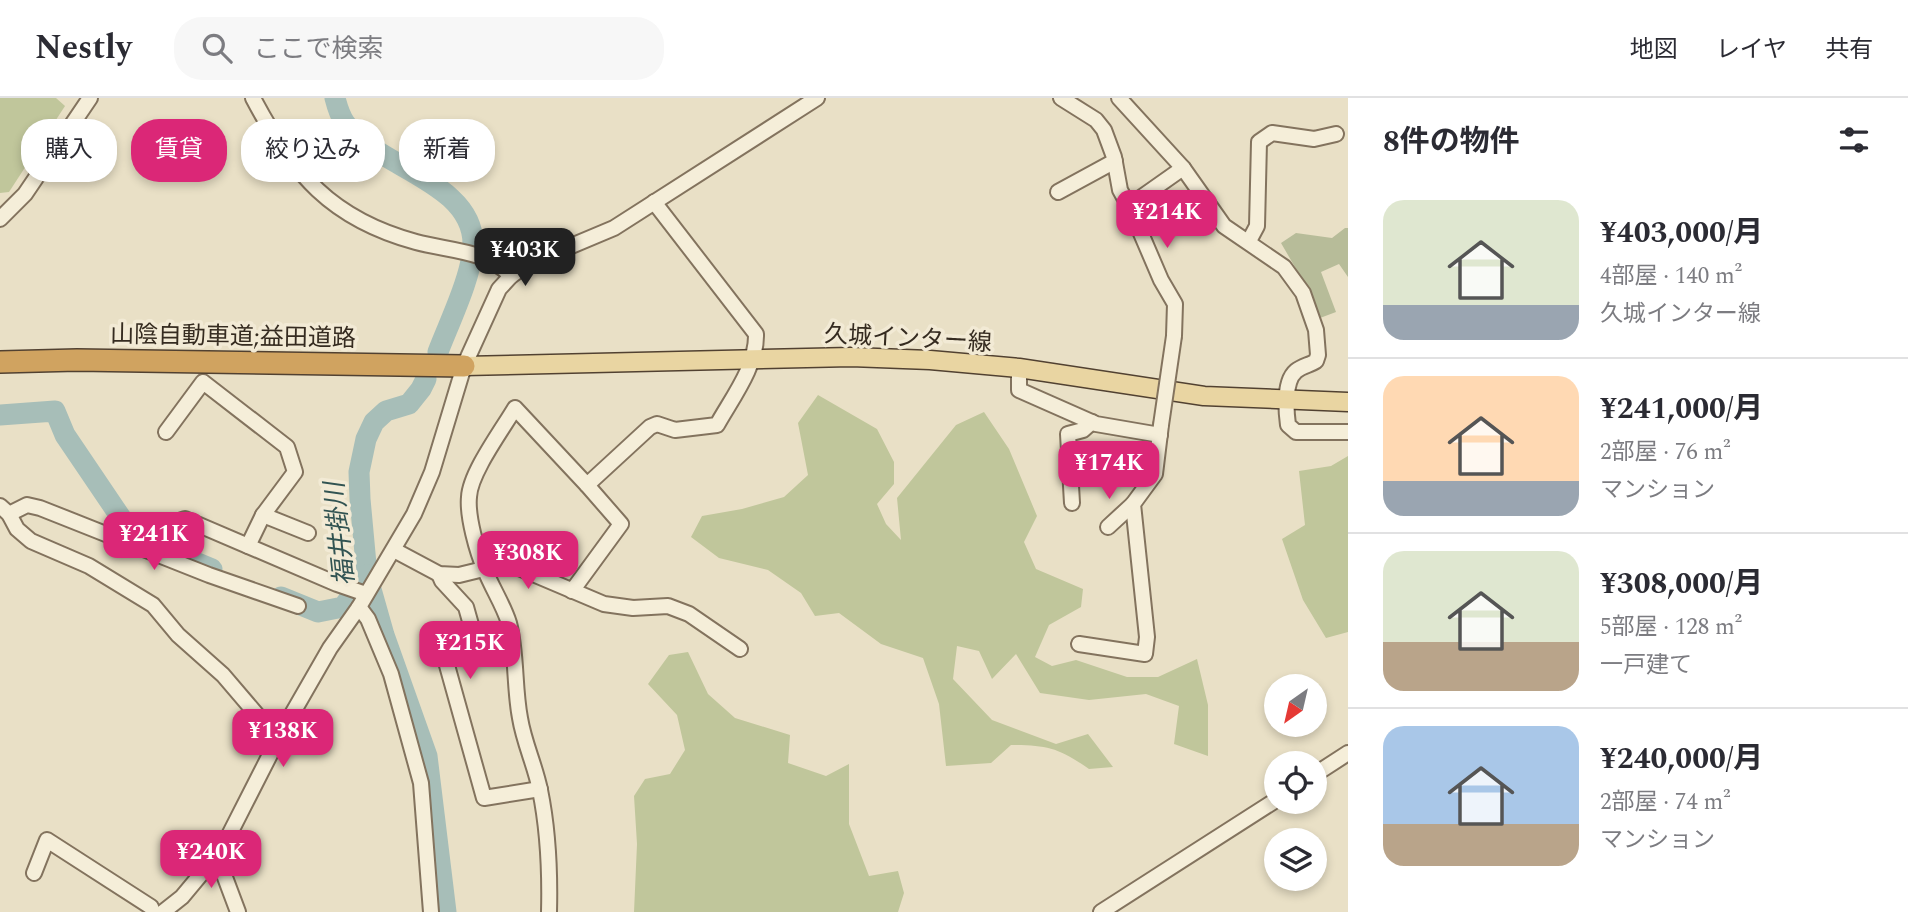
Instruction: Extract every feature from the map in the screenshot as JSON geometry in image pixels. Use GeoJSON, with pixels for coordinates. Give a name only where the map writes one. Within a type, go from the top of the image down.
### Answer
{"type":"FeatureCollection","features":[{"type":"Feature","properties":{"kind":"highway","name":"山陰自動車道;益田道路"},"geometry":{"type":"LineString","coordinates":[[0,362],[77,360],[464,366]]}},
{"type":"Feature","properties":{"kind":"main road","name":"久城インター線"},"geometry":{"type":"LineString","coordinates":[[464,366],[851,357],[930,360],[1019,368],[1204,396],[1348,402]]}},
{"type":"Feature","properties":{"kind":"street"},"geometry":{"type":"LineString","coordinates":[[0,219],[25,194],[90,98]]}},
{"type":"Feature","properties":{"kind":"street"},"geometry":{"type":"LineString","coordinates":[[253,98],[284,153],[310,183],[343,212],[378,230],[417,243],[480,256],[501,266],[511,276]]}},
{"type":"Feature","properties":{"kind":"street"},"geometry":{"type":"LineString","coordinates":[[163,912],[182,897],[217,856],[232,832],[280,735],[330,648],[363,600],[414,514],[432,472],[464,366],[499,289],[526,265],[614,228],[794,104],[817,98]]}},
{"type":"Feature","properties":{"kind":"street"},"geometry":{"type":"LineString","coordinates":[[1061,98],[1096,120],[1104,130],[1115,161],[1120,190],[1161,280],[1175,304],[1174,336],[1155,474],[1133,504],[1108,527]]}},
{"type":"Feature","properties":{"kind":"street"},"geometry":{"type":"LineString","coordinates":[[1118,98],[1183,168],[1224,226],[1284,267],[1303,293],[1316,330],[1318,355],[1317,361],[1293,374],[1287,401],[1288,425],[1296,432],[1348,432]]}},
{"type":"Feature","properties":{"kind":"street"},"geometry":{"type":"LineString","coordinates":[[1250,242],[1257,226],[1259,142],[1272,133],[1314,139],[1336,134]]}},
{"type":"Feature","properties":{"kind":"street"},"geometry":{"type":"LineString","coordinates":[[1058,192],[1115,161]]}},
{"type":"Feature","properties":{"kind":"street"},"geometry":{"type":"LineString","coordinates":[[1131,210],[1139,199],[1183,168]]}},
{"type":"Feature","properties":{"kind":"street"},"geometry":{"type":"LineString","coordinates":[[587,485],[650,427],[657,424],[675,430],[717,425],[756,347],[756,334],[654,202]]}},
{"type":"Feature","properties":{"kind":"street"},"geometry":{"type":"LineString","coordinates":[[1019,368],[1018,390],[1092,422],[1160,430]]}},
{"type":"Feature","properties":{"kind":"street"},"geometry":{"type":"LineString","coordinates":[[166,432],[203,382],[287,447],[295,472],[262,514],[248,546]]}},
{"type":"Feature","properties":{"kind":"street"},"geometry":{"type":"LineString","coordinates":[[549,912],[547,839],[540,789],[523,737],[508,622],[485,570],[471,520],[469,497],[474,477],[515,408],[621,524],[572,591]]}},
{"type":"Feature","properties":{"kind":"street"},"geometry":{"type":"LineString","coordinates":[[1072,503],[1068,434],[1083,430],[1092,422]]}},
{"type":"Feature","properties":{"kind":"street"},"geometry":{"type":"LineString","coordinates":[[1079,644],[1145,654],[1147,636],[1133,504]]}},
{"type":"Feature","properties":{"kind":"street"},"geometry":{"type":"LineString","coordinates":[[280,735],[258,716],[223,674],[177,635],[153,605],[89,566],[31,541],[17,529],[2,508],[27,505],[40,508],[298,606]]}},
{"type":"Feature","properties":{"kind":"street"},"geometry":{"type":"LineString","coordinates":[[262,514],[308,533]]}},
{"type":"Feature","properties":{"kind":"street"},"geometry":{"type":"LineString","coordinates":[[141,548],[173,523],[185,519],[337,584],[363,600],[391,674],[421,783],[431,912]]}},
{"type":"Feature","properties":{"kind":"street"},"geometry":{"type":"LineString","coordinates":[[394,550],[439,575],[459,575],[503,564],[519,568],[604,604],[633,608],[668,606],[689,614],[740,649]]}},
{"type":"Feature","properties":{"kind":"street"},"geometry":{"type":"LineString","coordinates":[[439,575],[442,582],[466,607],[475,639],[443,651],[484,798],[540,789]]}},
{"type":"Feature","properties":{"kind":"street"},"geometry":{"type":"LineString","coordinates":[[1327,767],[1348,753]]}},
{"type":"Feature","properties":{"kind":"street"},"geometry":{"type":"LineString","coordinates":[[1101,912],[1264,808]]}},
{"type":"Feature","properties":{"kind":"street"},"geometry":{"type":"LineString","coordinates":[[34,873],[47,840],[151,907],[153,912]]}},
{"type":"Feature","properties":{"kind":"street"},"geometry":{"type":"LineString","coordinates":[[217,856],[237,912]]}},
{"type":"Feature","properties":{"kind":"green space"},"geometry":{"type":"Polygon","coordinates":[[[0,98],[56,98],[65,106],[57,119],[21,119],[21,174],[9,192],[0,193],[0,98]]]}},
{"type":"Feature","properties":{"kind":"green space"},"geometry":{"type":"Polygon","coordinates":[[[1348,228],[1348,277],[1339,264],[1321,272],[1336,312],[1320,318],[1306,286],[1281,243],[1296,233],[1332,238],[1348,228]]]}},
{"type":"Feature","properties":{"kind":"green space"},"geometry":{"type":"Polygon","coordinates":[[[818,395],[877,429],[894,462],[894,484],[877,504],[886,524],[901,540],[897,498],[956,425],[984,412],[1009,449],[1037,516],[1024,542],[1036,569],[1083,589],[1081,607],[1049,625],[1035,657],[1052,666],[1076,660],[1127,677],[1158,677],[1197,659],[1208,705],[1208,756],[1174,744],[1179,706],[1146,694],[1089,700],[1040,693],[1016,654],[992,679],[979,651],[957,646],[953,679],[992,720],[1056,744],[1088,734],[1113,767],[1089,769],[1052,749],[1011,745],[991,763],[946,766],[939,704],[923,658],[881,644],[839,613],[815,616],[801,593],[768,570],[719,558],[691,537],[702,516],[742,509],[784,497],[808,475],[798,423],[818,395]]]}},
{"type":"Feature","properties":{"kind":"green space"},"geometry":{"type":"Polygon","coordinates":[[[1348,456],[1348,632],[1326,638],[1303,600],[1282,539],[1305,525],[1299,471],[1331,466],[1348,456]]]}},
{"type":"Feature","properties":{"kind":"green space"},"geometry":{"type":"Polygon","coordinates":[[[688,652],[708,694],[735,718],[790,735],[788,763],[826,776],[849,764],[849,824],[869,876],[898,871],[904,893],[898,912],[634,912],[637,844],[634,796],[645,779],[670,774],[685,750],[677,715],[648,684],[669,655],[688,652]]]}},
{"type":"Feature","properties":{"kind":"waterway","name":"福井掛川"},"geometry":{"type":"LineString","coordinates":[[335,98],[343,120],[359,138],[440,190],[457,205],[469,223],[473,244],[469,269],[438,352]]}},
{"type":"Feature","properties":{"kind":"waterway","name":"福井掛川"},"geometry":{"type":"LineString","coordinates":[[426,379],[409,404],[386,411],[374,422],[366,439],[359,472],[360,499],[367,575],[384,635],[427,756],[446,912]]}},
{"type":"Feature","properties":{"kind":"waterway"},"geometry":{"type":"LineString","coordinates":[[0,415],[55,411],[65,435],[134,537],[212,569]]}},
{"type":"Feature","properties":{"kind":"waterway"},"geometry":{"type":"LineString","coordinates":[[281,597],[318,612],[343,607],[367,575]]}}]}
